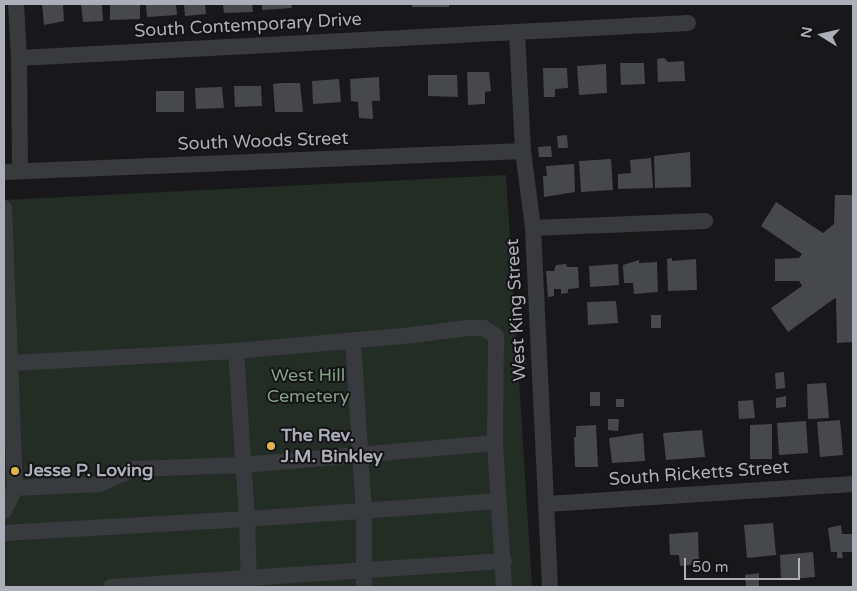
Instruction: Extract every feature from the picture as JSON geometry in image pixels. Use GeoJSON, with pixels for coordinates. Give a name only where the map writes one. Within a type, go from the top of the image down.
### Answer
{"type":"FeatureCollection","features":[{"type":"Feature","properties":{"kind":"street"},"geometry":{"type":"LineString","coordinates":[[16,4],[19,58],[20,171]]}},
{"type":"Feature","properties":{"kind":"street","name":"South Contemporary Drive"},"geometry":{"type":"LineString","coordinates":[[19,58],[688,23]]}},
{"type":"Feature","properties":{"kind":"street","name":"West King Street"},"geometry":{"type":"LineString","coordinates":[[518,32],[523,151],[533,228],[550,587]]}},
{"type":"Feature","properties":{"kind":"street","name":"South Woods Street"},"geometry":{"type":"LineString","coordinates":[[4,172],[523,151]]}},
{"type":"Feature","properties":{"kind":"street"},"geometry":{"type":"LineString","coordinates":[[4,208],[14,488],[4,511]]}},
{"type":"Feature","properties":{"kind":"street"},"geometry":{"type":"LineString","coordinates":[[533,228],[705,221]]}},
{"type":"Feature","properties":{"kind":"street"},"geometry":{"type":"LineString","coordinates":[[11,364],[236,351],[413,335],[467,328],[484,328],[496,336],[495,443],[504,561],[504,587]]}},
{"type":"Feature","properties":{"kind":"street"},"geometry":{"type":"LineString","coordinates":[[352,340],[364,512],[364,587]]}},
{"type":"Feature","properties":{"kind":"street"},"geometry":{"type":"LineString","coordinates":[[236,351],[247,519],[249,583]]}},
{"type":"Feature","properties":{"kind":"street"},"geometry":{"type":"LineString","coordinates":[[14,488],[100,484],[133,469],[243,465],[495,443]]}},
{"type":"Feature","properties":{"kind":"street","name":"South Ricketts Street"},"geometry":{"type":"LineString","coordinates":[[547,504],[853,484]]}},
{"type":"Feature","properties":{"kind":"street"},"geometry":{"type":"LineString","coordinates":[[4,533],[364,512],[499,501]]}},
{"type":"Feature","properties":{"kind":"street"},"geometry":{"type":"LineString","coordinates":[[111,587],[249,583],[363,571],[504,561]]}},
{"type":"Feature","properties":{"kind":"green space","name":"West Hill Cemetery"},"geometry":{"type":"Polygon","coordinates":[[[506,175],[532,587],[4,587],[4,200],[506,175]]]}},
{"type":"Feature","properties":{"kind":"building"},"geometry":{"type":"Polygon","coordinates":[[[42,4],[63,4],[64,21],[44,25],[42,4]]]}},
{"type":"Feature","properties":{"kind":"building"},"geometry":{"type":"Polygon","coordinates":[[[81,4],[102,4],[103,21],[83,22],[81,4]]]}},
{"type":"Feature","properties":{"kind":"building"},"geometry":{"type":"Polygon","coordinates":[[[110,4],[140,4],[140,19],[110,20],[110,4]]]}},
{"type":"Feature","properties":{"kind":"building"},"geometry":{"type":"Polygon","coordinates":[[[146,4],[176,4],[177,15],[147,17],[146,4]]]}},
{"type":"Feature","properties":{"kind":"building"},"geometry":{"type":"Polygon","coordinates":[[[184,4],[205,4],[206,14],[185,16],[184,4]]]}},
{"type":"Feature","properties":{"kind":"building"},"geometry":{"type":"Polygon","coordinates":[[[223,4],[252,4],[253,12],[224,13],[223,4]]]}},
{"type":"Feature","properties":{"kind":"building"},"geometry":{"type":"Polygon","coordinates":[[[262,4],[291,4],[292,8],[262,10],[262,4]]]}},
{"type":"Feature","properties":{"kind":"building"},"geometry":{"type":"Polygon","coordinates":[[[412,4],[449,4],[449,7],[412,7],[412,4]]]}},
{"type":"Feature","properties":{"kind":"building"},"geometry":{"type":"Polygon","coordinates":[[[664,58],[668,62],[684,61],[685,81],[658,82],[657,59],[664,58]]]}},
{"type":"Feature","properties":{"kind":"building"},"geometry":{"type":"Polygon","coordinates":[[[620,63],[644,63],[645,84],[621,85],[620,63]]]}},
{"type":"Feature","properties":{"kind":"building"},"geometry":{"type":"Polygon","coordinates":[[[606,64],[607,93],[579,95],[577,66],[606,64]]]}},
{"type":"Feature","properties":{"kind":"building"},"geometry":{"type":"Polygon","coordinates":[[[543,68],[567,68],[568,88],[555,89],[555,97],[544,97],[543,68]]]}},
{"type":"Feature","properties":{"kind":"building"},"geometry":{"type":"Polygon","coordinates":[[[467,72],[489,72],[491,91],[485,92],[485,104],[468,105],[467,72]]]}},
{"type":"Feature","properties":{"kind":"building"},"geometry":{"type":"Polygon","coordinates":[[[428,75],[457,75],[458,97],[428,96],[428,75]]]}},
{"type":"Feature","properties":{"kind":"building"},"geometry":{"type":"Polygon","coordinates":[[[379,77],[380,101],[372,101],[373,119],[359,118],[358,102],[351,101],[350,79],[379,77]]]}},
{"type":"Feature","properties":{"kind":"building"},"geometry":{"type":"Polygon","coordinates":[[[339,79],[341,102],[313,104],[312,81],[339,79]]]}},
{"type":"Feature","properties":{"kind":"building"},"geometry":{"type":"Polygon","coordinates":[[[300,83],[303,112],[275,112],[273,84],[300,83]]]}},
{"type":"Feature","properties":{"kind":"building"},"geometry":{"type":"Polygon","coordinates":[[[234,86],[261,86],[262,106],[235,107],[234,86]]]}},
{"type":"Feature","properties":{"kind":"building"},"geometry":{"type":"Polygon","coordinates":[[[222,87],[224,108],[196,109],[195,88],[222,87]]]}},
{"type":"Feature","properties":{"kind":"building"},"geometry":{"type":"Polygon","coordinates":[[[156,91],[184,91],[184,112],[156,112],[156,91]]]}},
{"type":"Feature","properties":{"kind":"building"},"geometry":{"type":"Polygon","coordinates":[[[567,135],[568,148],[558,148],[557,136],[567,135]]]}},
{"type":"Feature","properties":{"kind":"building"},"geometry":{"type":"Polygon","coordinates":[[[551,146],[552,157],[539,157],[538,147],[551,146]]]}},
{"type":"Feature","properties":{"kind":"building"},"geometry":{"type":"Polygon","coordinates":[[[690,152],[691,187],[655,188],[654,156],[690,152]]]}},
{"type":"Feature","properties":{"kind":"building"},"geometry":{"type":"Polygon","coordinates":[[[651,158],[653,188],[618,189],[618,174],[631,173],[630,160],[651,158]]]}},
{"type":"Feature","properties":{"kind":"building"},"geometry":{"type":"Polygon","coordinates":[[[611,159],[613,190],[581,192],[579,161],[611,159]]]}},
{"type":"Feature","properties":{"kind":"building"},"geometry":{"type":"Polygon","coordinates":[[[574,164],[575,192],[544,197],[543,176],[547,176],[546,166],[574,164]]]}},
{"type":"Feature","properties":{"kind":"building"},"geometry":{"type":"Polygon","coordinates":[[[835,195],[853,195],[853,342],[837,343],[835,298],[788,332],[771,308],[802,286],[799,281],[775,281],[775,259],[799,258],[802,254],[761,226],[776,202],[823,233],[834,224],[835,195]]]}},
{"type":"Feature","properties":{"kind":"building"},"geometry":{"type":"Polygon","coordinates":[[[672,258],[672,261],[696,259],[697,290],[668,291],[667,259],[672,258]]]}},
{"type":"Feature","properties":{"kind":"building"},"geometry":{"type":"Polygon","coordinates":[[[639,260],[639,263],[657,262],[658,292],[634,294],[633,283],[624,283],[623,265],[639,260]]]}},
{"type":"Feature","properties":{"kind":"building"},"geometry":{"type":"Polygon","coordinates":[[[566,264],[567,267],[578,267],[579,288],[568,289],[568,293],[561,294],[561,289],[554,289],[554,296],[548,297],[546,271],[554,271],[556,265],[566,264]]]}},
{"type":"Feature","properties":{"kind":"building"},"geometry":{"type":"Polygon","coordinates":[[[618,264],[619,285],[590,287],[589,266],[618,264]]]}},
{"type":"Feature","properties":{"kind":"building"},"geometry":{"type":"Polygon","coordinates":[[[616,301],[618,323],[588,325],[587,302],[616,301]]]}},
{"type":"Feature","properties":{"kind":"building"},"geometry":{"type":"Polygon","coordinates":[[[651,315],[661,315],[661,328],[651,328],[651,315]]]}},
{"type":"Feature","properties":{"kind":"building"},"geometry":{"type":"Polygon","coordinates":[[[784,372],[785,388],[776,389],[775,373],[784,372]]]}},
{"type":"Feature","properties":{"kind":"building"},"geometry":{"type":"Polygon","coordinates":[[[826,383],[829,418],[808,419],[807,384],[826,383]]]}},
{"type":"Feature","properties":{"kind":"building"},"geometry":{"type":"Polygon","coordinates":[[[590,392],[600,392],[600,406],[590,406],[590,392]]]}},
{"type":"Feature","properties":{"kind":"building"},"geometry":{"type":"Polygon","coordinates":[[[786,396],[786,407],[776,408],[776,398],[786,396]]]}},
{"type":"Feature","properties":{"kind":"building"},"geometry":{"type":"Polygon","coordinates":[[[616,399],[624,399],[624,407],[616,407],[616,399]]]}},
{"type":"Feature","properties":{"kind":"building"},"geometry":{"type":"Polygon","coordinates":[[[753,400],[755,418],[739,419],[738,401],[753,400]]]}},
{"type":"Feature","properties":{"kind":"building"},"geometry":{"type":"Polygon","coordinates":[[[608,419],[619,419],[618,431],[608,430],[608,419]]]}},
{"type":"Feature","properties":{"kind":"building"},"geometry":{"type":"Polygon","coordinates":[[[840,420],[843,455],[820,457],[817,422],[840,420]]]}},
{"type":"Feature","properties":{"kind":"building"},"geometry":{"type":"Polygon","coordinates":[[[806,421],[808,453],[779,455],[777,423],[806,421]]]}},
{"type":"Feature","properties":{"kind":"building"},"geometry":{"type":"Polygon","coordinates":[[[772,424],[772,459],[750,459],[750,425],[772,424]]]}},
{"type":"Feature","properties":{"kind":"building"},"geometry":{"type":"Polygon","coordinates":[[[596,425],[598,467],[575,467],[574,437],[576,437],[576,426],[596,425]]]}},
{"type":"Feature","properties":{"kind":"building"},"geometry":{"type":"Polygon","coordinates":[[[702,430],[705,457],[666,460],[663,433],[702,430]]]}},
{"type":"Feature","properties":{"kind":"building"},"geometry":{"type":"Polygon","coordinates":[[[643,433],[645,461],[612,463],[609,438],[643,433]]]}},
{"type":"Feature","properties":{"kind":"building"},"geometry":{"type":"Polygon","coordinates":[[[773,523],[776,555],[747,558],[744,525],[773,523]]]}},
{"type":"Feature","properties":{"kind":"building"},"geometry":{"type":"Polygon","coordinates":[[[841,525],[842,534],[853,534],[853,552],[842,552],[843,558],[837,558],[837,552],[831,552],[828,528],[841,525]]]}},
{"type":"Feature","properties":{"kind":"building"},"geometry":{"type":"Polygon","coordinates":[[[698,532],[699,564],[680,566],[679,555],[670,555],[669,534],[698,532]]]}},
{"type":"Feature","properties":{"kind":"building"},"geometry":{"type":"Polygon","coordinates":[[[813,552],[815,577],[781,580],[780,555],[813,552]]]}},
{"type":"Feature","properties":{"kind":"building"},"geometry":{"type":"Polygon","coordinates":[[[759,573],[759,587],[746,587],[745,575],[759,573]]]}},
{"type":"Feature","properties":{"kind":"place","name":"The Rev. J.M. Binkley"},"geometry":{"type":"Point","coordinates":[271,446]}},
{"type":"Feature","properties":{"kind":"place","name":"Jesse P. Loving"},"geometry":{"type":"Point","coordinates":[15,471]}}]}
